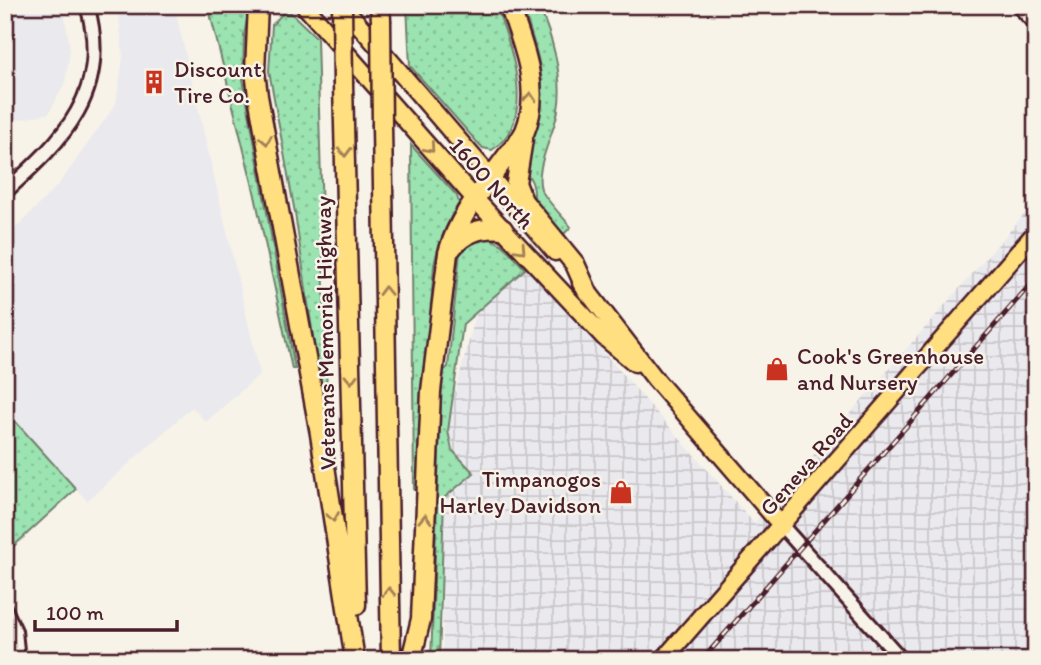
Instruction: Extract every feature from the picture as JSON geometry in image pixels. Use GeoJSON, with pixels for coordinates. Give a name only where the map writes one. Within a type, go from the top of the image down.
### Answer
{"type":"FeatureCollection","features":[{"type":"Feature","properties":{"kind":"highway"},"geometry":{"type":"LineString","coordinates":[[258,5],[255,71],[258,96],[320,433],[356,660]]}},
{"type":"Feature","properties":{"kind":"highway"},"geometry":{"type":"LineString","coordinates":[[256,48],[271,5]]}},
{"type":"Feature","properties":{"kind":"highway","name":"Veterans Memorial Highway"},"geometry":{"type":"LineString","coordinates":[[342,5],[356,660]]}},
{"type":"Feature","properties":{"kind":"highway"},"geometry":{"type":"LineString","coordinates":[[509,5],[532,80],[516,183],[523,201],[575,264],[587,290]]}},
{"type":"Feature","properties":{"kind":"highway"},"geometry":{"type":"LineString","coordinates":[[380,13],[391,660]]}},
{"type":"Feature","properties":{"kind":"highway"},"geometry":{"type":"LineString","coordinates":[[411,660],[421,620],[431,391],[448,253],[458,222],[525,131]]}},
{"type":"Feature","properties":{"kind":"highway"},"geometry":{"type":"LineString","coordinates":[[448,253],[456,243],[476,231],[486,228],[503,229]]}},
{"type":"Feature","properties":{"kind":"main road","name":"1600 North"},"geometry":{"type":"LineString","coordinates":[[304,5],[475,199],[604,337],[656,380]]}},
{"type":"Feature","properties":{"kind":"main road","name":"1600 North"},"geometry":{"type":"LineString","coordinates":[[342,5],[587,290],[656,380],[782,526]]}},
{"type":"Feature","properties":{"kind":"main road","name":"Geneva Road"},"geometry":{"type":"LineString","coordinates":[[663,660],[1036,232]]}},
{"type":"Feature","properties":{"kind":"street"},"geometry":{"type":"LineString","coordinates":[[5,192],[53,148],[82,103],[93,59],[88,5]]}},
{"type":"Feature","properties":{"kind":"street"},"geometry":{"type":"LineString","coordinates":[[1018,5],[1036,25]]}},
{"type":"Feature","properties":{"kind":"street","name":"1600 North"},"geometry":{"type":"LineString","coordinates":[[782,526],[902,660]]}},
{"type":"Feature","properties":{"kind":"street"},"geometry":{"type":"LineString","coordinates":[[5,609],[15,631],[18,660]]}},
{"type":"Feature","properties":{"kind":"shaded area"},"geometry":{"type":"Polygon","coordinates":[[[5,5],[63,5],[70,50],[65,83],[49,113],[5,123],[5,5]]]}},
{"type":"Feature","properties":{"kind":"shaded area"},"geometry":{"type":"Polygon","coordinates":[[[118,5],[174,5],[260,374],[206,422],[192,407],[87,501],[5,410],[5,239],[59,184],[116,104],[123,58],[118,5]]]}},
{"type":"Feature","properties":{"kind":"shaded area"},"geometry":{"type":"Polygon","coordinates":[[[1036,201],[1036,660],[443,660],[441,445],[492,255],[525,263],[754,523],[1036,201]]]}},
{"type":"Feature","properties":{"kind":"green space"},"geometry":{"type":"Polygon","coordinates":[[[208,5],[250,5],[244,35],[243,79],[295,369],[292,369],[254,191],[208,5]]]}},
{"type":"Feature","properties":{"kind":"green space"},"geometry":{"type":"Polygon","coordinates":[[[407,5],[496,5],[513,60],[518,101],[514,120],[506,137],[492,150],[483,148],[476,141],[410,66],[407,5]]]}},
{"type":"Feature","properties":{"kind":"green space"},"geometry":{"type":"Polygon","coordinates":[[[522,5],[538,5],[548,29],[558,70],[558,110],[540,171],[540,180],[543,193],[571,227],[563,235],[534,201],[532,182],[521,167],[538,123],[542,102],[541,74],[522,5]]]}},
{"type":"Feature","properties":{"kind":"green space"},"geometry":{"type":"Polygon","coordinates":[[[290,12],[317,38],[327,413],[324,413],[295,213],[269,71],[272,25],[283,13],[290,12]]]}},
{"type":"Feature","properties":{"kind":"green space"},"geometry":{"type":"Polygon","coordinates":[[[411,145],[457,196],[459,203],[444,232],[434,265],[418,490],[414,490],[411,145]]]}},
{"type":"Feature","properties":{"kind":"green space"},"geometry":{"type":"Polygon","coordinates":[[[488,237],[503,245],[525,269],[463,324],[448,431],[452,450],[474,473],[444,498],[439,660],[431,660],[442,372],[448,367],[460,252],[466,242],[488,237]]]}},
{"type":"Feature","properties":{"kind":"green space"},"geometry":{"type":"Polygon","coordinates":[[[5,410],[76,489],[5,554],[5,410]]]}},
{"type":"Feature","properties":{"kind":"railway"},"geometry":{"type":"LineString","coordinates":[[702,660],[1036,278]]}},
{"type":"Feature","properties":{"kind":"place","name":"Discount Tire Co."},"geometry":{"type":"Point","coordinates":[154,82]}},
{"type":"Feature","properties":{"kind":"place","name":"Cook's Greenhouse and Nursery"},"geometry":{"type":"Point","coordinates":[777,369]}},
{"type":"Feature","properties":{"kind":"place","name":"Timpanogos Harley Davidson"},"geometry":{"type":"Point","coordinates":[621,492]}}]}
